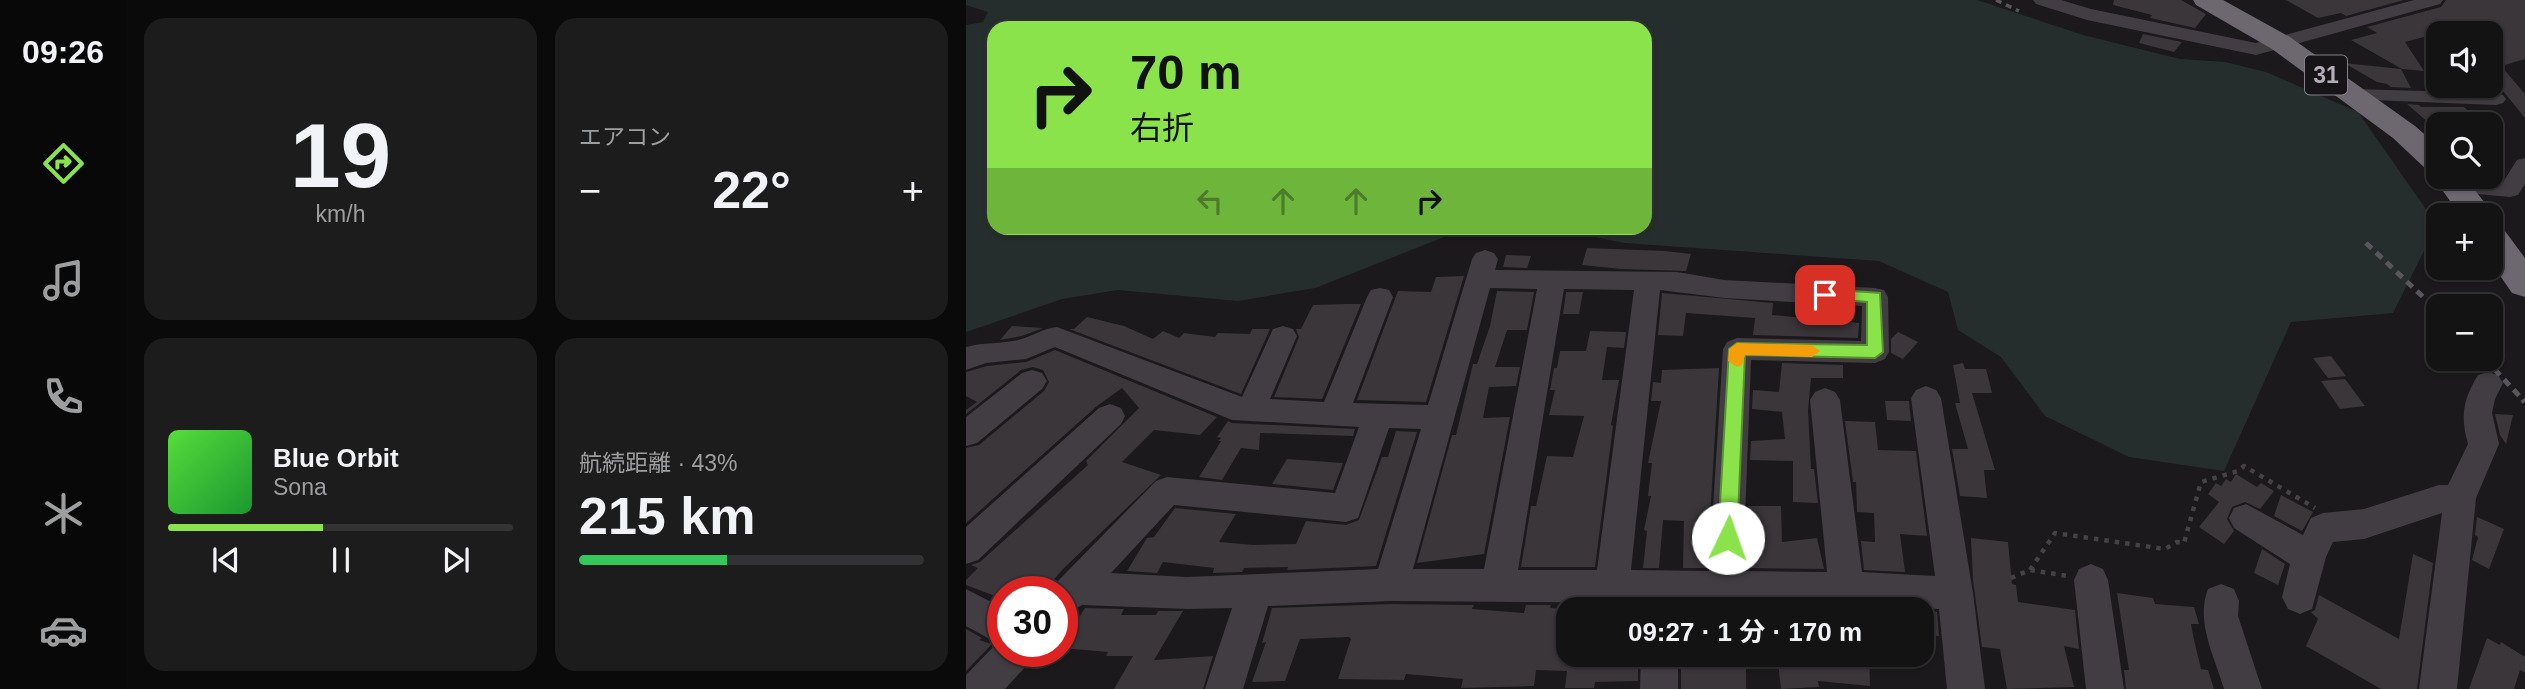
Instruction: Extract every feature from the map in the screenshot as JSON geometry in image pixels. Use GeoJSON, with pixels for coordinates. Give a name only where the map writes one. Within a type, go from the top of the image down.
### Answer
{"type":"FeatureCollection","features":[{"type":"Feature","properties":{"kind":"highway","name":"31"},"geometry":{"type":"LineString","coordinates":[[2205,0],[2281,43],[2404,132],[2426,154]]}},
{"type":"Feature","properties":{"kind":"highway"},"geometry":{"type":"LineString","coordinates":[[2503,253],[2525,284]]}},
{"type":"Feature","properties":{"kind":"street"},"geometry":{"type":"LineString","coordinates":[[2042,0],[2087,13],[2256,50],[2434,0]]}},
{"type":"Feature","properties":{"kind":"street"},"geometry":{"type":"LineString","coordinates":[[2353,95],[2496,99]]}},
{"type":"Feature","properties":{"kind":"street"},"geometry":{"type":"LineString","coordinates":[[2503,188],[2510,190],[2525,166]]}},
{"type":"Feature","properties":{"kind":"street"},"geometry":{"type":"LineString","coordinates":[[1391,585],[1483,269],[1552,281],[1677,281],[1724,289],[1875,297],[1875,352],[1737,349],[1725,588]]}},
{"type":"Feature","properties":{"kind":"street"},"geometry":{"type":"LineString","coordinates":[[1498,586],[1552,281]]}},
{"type":"Feature","properties":{"kind":"street"},"geometry":{"type":"LineString","coordinates":[[1612,587],[1648,281]]}},
{"type":"Feature","properties":{"kind":"street"},"geometry":{"type":"LineString","coordinates":[[1334,414],[1380,297]]}},
{"type":"Feature","properties":{"kind":"street"},"geometry":{"type":"LineString","coordinates":[[1251,409],[1283,336]]}},
{"type":"Feature","properties":{"kind":"street"},"geometry":{"type":"LineString","coordinates":[[966,359],[979,352],[1023,350],[1046,337],[1057,337],[1232,408],[1440,417]]}},
{"type":"Feature","properties":{"kind":"street"},"geometry":{"type":"LineString","coordinates":[[966,434],[1032,381]]}},
{"type":"Feature","properties":{"kind":"street"},"geometry":{"type":"LineString","coordinates":[[2438,689],[2460,498],[2467,477],[2484,444],[2478,427],[2476,402],[2488,383]]}},
{"type":"Feature","properties":{"kind":"street"},"geometry":{"type":"LineString","coordinates":[[1926,398],[1955,593],[1966,689]]}},
{"type":"Feature","properties":{"kind":"street"},"geometry":{"type":"LineString","coordinates":[[1825,400],[1846,589]]}},
{"type":"Feature","properties":{"kind":"street"},"geometry":{"type":"LineString","coordinates":[[1078,584],[1167,491],[1346,508],[1378,414]]}},
{"type":"Feature","properties":{"kind":"street"},"geometry":{"type":"LineString","coordinates":[[966,549],[1110,416]]}},
{"type":"Feature","properties":{"kind":"street"},"geometry":{"type":"LineString","coordinates":[[2300,597],[2309,557],[2323,528],[2364,524],[2439,499],[2460,498]]}},
{"type":"Feature","properties":{"kind":"street"},"geometry":{"type":"LineString","coordinates":[[2246,518],[2309,557]]}},
{"type":"Feature","properties":{"kind":"street"},"geometry":{"type":"LineString","coordinates":[[2091,580],[2105,689]]}},
{"type":"Feature","properties":{"kind":"street"},"geometry":{"type":"LineString","coordinates":[[1078,595],[1391,585],[1612,587],[1657,597]]}},
{"type":"Feature","properties":{"kind":"street"},"geometry":{"type":"LineString","coordinates":[[1668,597],[1725,588],[1955,593]]}},
{"type":"Feature","properties":{"kind":"street"},"geometry":{"type":"LineString","coordinates":[[1223,689],[1255,590]]}},
{"type":"Feature","properties":{"kind":"street"},"geometry":{"type":"LineString","coordinates":[[2221,601],[2220,616],[2243,689]]}},
{"type":"Feature","properties":{"kind":"street"},"geometry":{"type":"LineString","coordinates":[[966,606],[987,618]]}},
{"type":"Feature","properties":{"kind":"street"},"geometry":{"type":"LineString","coordinates":[[979,689],[1000,667]]}},
{"type":"Feature","properties":{"kind":"street"},"geometry":{"type":"LineString","coordinates":[[1660,667],[1660,689]]}},
{"type":"Feature","properties":{"kind":"path"},"geometry":{"type":"LineString","coordinates":[[2011,579],[2030,570],[2055,533],[2165,549],[2177,542],[2184,543],[2201,482],[2238,471],[2244,466],[2326,512]]}},
{"type":"Feature","properties":{"kind":"path"},"geometry":{"type":"LineString","coordinates":[[2030,570],[2091,580]]}},
{"type":"Feature","properties":{"kind":"shaded area"},"geometry":{"type":"Polygon","coordinates":[[[966,0],[1977,0],[2083,35],[2180,59],[2225,62],[2266,72],[2358,112],[2426,209],[2426,247],[2393,313],[2291,322],[2224,471],[2129,457],[2045,416],[2001,357],[1958,330],[1948,292],[1879,261],[1625,243],[1584,235],[1652,235],[1652,21],[987,21],[987,235],[1449,235],[1315,288],[1238,301],[1118,290],[1062,299],[966,332],[966,25],[983,22],[988,12],[966,5],[966,0]]]}},
{"type":"Feature","properties":{"kind":"building"},"geometry":{"type":"Polygon","coordinates":[[[2114,0],[2181,0],[2206,14],[2195,28],[2150,18],[2152,15],[2113,5],[2114,0]]]}},
{"type":"Feature","properties":{"kind":"building"},"geometry":{"type":"Polygon","coordinates":[[[2286,0],[2404,0],[2346,16],[2341,13],[2318,18],[2286,0]]]}},
{"type":"Feature","properties":{"kind":"building"},"geometry":{"type":"Polygon","coordinates":[[[2446,0],[2525,0],[2525,59],[2503,65],[2503,21],[2426,21],[2426,36],[2405,42],[2424,71],[2402,69],[2351,40],[2377,33],[2367,27],[2441,7],[2446,0]]]}},
{"type":"Feature","properties":{"kind":"building"},"geometry":{"type":"Polygon","coordinates":[[[2143,34],[2182,42],[2174,52],[2139,43],[2143,34]]]}},
{"type":"Feature","properties":{"kind":"building"},"geometry":{"type":"Polygon","coordinates":[[[2344,63],[2401,69],[2411,88],[2391,87],[2377,82],[2344,63]]]}},
{"type":"Feature","properties":{"kind":"building"},"geometry":{"type":"Polygon","coordinates":[[[2503,68],[2525,94],[2525,118],[2503,91],[2503,68]]]}},
{"type":"Feature","properties":{"kind":"building"},"geometry":{"type":"Polygon","coordinates":[[[2407,104],[2421,107],[2464,107],[2469,112],[2426,112],[2426,121],[2407,104]]]}},
{"type":"Feature","properties":{"kind":"building"},"geometry":{"type":"Polygon","coordinates":[[[1587,248],[1691,254],[1686,271],[1621,269],[1582,265],[1587,248]]]}},
{"type":"Feature","properties":{"kind":"building"},"geometry":{"type":"Polygon","coordinates":[[[1506,255],[1531,256],[1527,268],[1503,267],[1506,255]]]}},
{"type":"Feature","properties":{"kind":"building"},"geometry":{"type":"Polygon","coordinates":[[[1464,276],[1426,402],[1357,400],[1398,291],[1431,292],[1436,277],[1464,276]]]}},
{"type":"Feature","properties":{"kind":"building"},"geometry":{"type":"Polygon","coordinates":[[[1497,291],[1534,292],[1527,330],[1507,330],[1495,367],[1520,367],[1516,386],[1489,387],[1483,418],[1510,417],[1484,554],[1417,563],[1452,435],[1456,435],[1473,364],[1477,364],[1490,326],[1497,291]]]}},
{"type":"Feature","properties":{"kind":"building"},"geometry":{"type":"Polygon","coordinates":[[[1566,292],[1583,292],[1579,314],[1563,314],[1566,292]]]}},
{"type":"Feature","properties":{"kind":"building"},"geometry":{"type":"Polygon","coordinates":[[[1662,293],[1773,303],[1772,315],[1859,323],[1858,338],[1753,335],[1755,318],[1686,313],[1683,336],[1658,335],[1662,293]]]}},
{"type":"Feature","properties":{"kind":"building"},"geometry":{"type":"Polygon","coordinates":[[[1361,304],[1322,399],[1274,397],[1299,337],[1296,329],[1301,329],[1313,305],[1361,304]]]}},
{"type":"Feature","properties":{"kind":"building"},"geometry":{"type":"Polygon","coordinates":[[[1087,317],[1124,326],[1153,339],[1163,331],[1179,338],[1184,333],[1215,337],[1218,333],[1250,334],[1252,329],[1270,329],[1241,394],[1069,329],[1074,329],[1087,317]]]}},
{"type":"Feature","properties":{"kind":"building"},"geometry":{"type":"Polygon","coordinates":[[[1012,326],[1043,328],[1000,340],[1012,326]]]}},
{"type":"Feature","properties":{"kind":"building"},"geometry":{"type":"Polygon","coordinates":[[[1590,331],[1626,332],[1624,348],[1607,347],[1602,380],[1619,380],[1611,425],[1595,567],[1521,567],[1531,506],[1536,506],[1547,456],[1573,457],[1584,416],[1549,415],[1555,390],[1550,390],[1554,368],[1557,368],[1560,351],[1586,351],[1590,331]]]}},
{"type":"Feature","properties":{"kind":"building"},"geometry":{"type":"Polygon","coordinates":[[[1898,332],[1918,342],[1903,359],[1891,353],[1891,339],[1898,332]]]}},
{"type":"Feature","properties":{"kind":"building"},"geometry":{"type":"Polygon","coordinates":[[[1055,350],[1217,417],[1200,435],[1154,430],[1122,462],[1161,475],[1057,576],[987,576],[987,593],[966,585],[966,580],[978,568],[971,565],[980,562],[1088,465],[1086,461],[1139,408],[1122,388],[1097,406],[966,523],[966,448],[979,445],[1044,391],[1049,382],[1043,370],[1033,367],[1021,370],[966,414],[966,410],[977,402],[966,396],[966,372],[987,366],[1026,362],[1055,350]]]}},
{"type":"Feature","properties":{"kind":"building"},"geometry":{"type":"Polygon","coordinates":[[[2331,356],[2346,376],[2328,378],[2313,358],[2331,356]]]}},
{"type":"Feature","properties":{"kind":"building"},"geometry":{"type":"Polygon","coordinates":[[[1782,363],[1843,365],[1843,378],[1811,378],[1808,410],[1811,469],[1814,469],[1818,503],[1793,502],[1793,461],[1750,460],[1751,441],[1785,439],[1782,412],[1752,409],[1753,390],[1779,392],[1782,363]]]}},
{"type":"Feature","properties":{"kind":"building"},"geometry":{"type":"Polygon","coordinates":[[[1963,363],[1965,369],[1986,369],[1992,393],[1972,393],[1995,470],[1984,470],[1987,498],[1960,496],[1952,449],[1968,449],[1955,403],[1960,403],[1953,365],[1963,363]]]}},
{"type":"Feature","properties":{"kind":"building"},"geometry":{"type":"Polygon","coordinates":[[[1719,368],[1707,568],[1683,568],[1684,521],[1663,520],[1659,568],[1643,568],[1647,531],[1644,530],[1651,496],[1648,496],[1652,463],[1648,463],[1661,401],[1651,401],[1653,382],[1661,383],[1662,370],[1719,368]]]}},
{"type":"Feature","properties":{"kind":"building"},"geometry":{"type":"Polygon","coordinates":[[[2345,379],[2365,406],[2340,409],[2321,381],[2345,379]]]}},
{"type":"Feature","properties":{"kind":"building"},"geometry":{"type":"Polygon","coordinates":[[[1885,401],[1909,401],[1911,421],[1887,420],[1885,401]]]}},
{"type":"Feature","properties":{"kind":"building"},"geometry":{"type":"Polygon","coordinates":[[[2495,414],[2513,415],[2506,444],[2500,435],[2495,414]]]}},
{"type":"Feature","properties":{"kind":"building"},"geometry":{"type":"Polygon","coordinates":[[[1228,421],[1355,429],[1353,436],[1260,433],[1259,450],[1241,448],[1222,480],[1199,477],[1221,441],[1218,441],[1221,438],[1217,437],[1228,421]]]}},
{"type":"Feature","properties":{"kind":"building"},"geometry":{"type":"Polygon","coordinates":[[[1845,421],[1875,422],[1878,450],[1916,451],[1927,536],[1900,534],[1905,572],[1864,570],[1861,541],[1875,542],[1874,513],[1857,512],[1856,482],[1853,482],[1845,421]]]}},
{"type":"Feature","properties":{"kind":"building"},"geometry":{"type":"Polygon","coordinates":[[[1396,431],[1417,432],[1376,566],[1287,570],[1288,567],[1244,568],[1242,572],[1213,573],[1214,568],[1163,562],[1157,573],[1127,571],[1147,538],[1154,537],[1175,508],[1236,514],[1219,542],[1254,545],[1296,544],[1306,521],[1346,525],[1359,520],[1382,457],[1388,457],[1396,431]]]}},
{"type":"Feature","properties":{"kind":"building"},"geometry":{"type":"Polygon","coordinates":[[[1287,459],[1343,463],[1333,490],[1272,484],[1287,459]]]}},
{"type":"Feature","properties":{"kind":"building"},"geometry":{"type":"Polygon","coordinates":[[[2236,474],[2257,487],[2261,483],[2274,491],[2260,509],[2245,502],[2232,507],[2227,519],[2234,531],[2224,544],[2199,527],[2219,502],[2208,494],[2216,483],[2221,486],[2226,479],[2231,482],[2236,474]]]}},
{"type":"Feature","properties":{"kind":"building"},"geometry":{"type":"Polygon","coordinates":[[[2281,495],[2313,512],[2302,531],[2274,516],[2281,495]]]}},
{"type":"Feature","properties":{"kind":"building"},"geometry":{"type":"Polygon","coordinates":[[[1748,506],[1781,506],[1782,542],[1817,538],[1824,569],[1746,568],[1748,506]]]}},
{"type":"Feature","properties":{"kind":"building"},"geometry":{"type":"Polygon","coordinates":[[[2477,517],[2504,529],[2489,569],[2472,560],[2478,537],[2475,535],[2477,517]]]}},
{"type":"Feature","properties":{"kind":"building"},"geometry":{"type":"Polygon","coordinates":[[[1971,538],[2008,542],[2012,584],[2016,585],[2018,602],[2075,610],[2079,649],[2064,646],[2074,687],[2007,689],[2000,649],[1982,647],[1973,580],[1971,538]]]}},
{"type":"Feature","properties":{"kind":"building"},"geometry":{"type":"Polygon","coordinates":[[[2262,549],[2285,564],[2278,585],[2254,573],[2262,549]]]}},
{"type":"Feature","properties":{"kind":"building"},"geometry":{"type":"Polygon","coordinates":[[[2413,554],[2433,563],[2417,689],[2381,689],[2306,646],[2318,619],[2311,612],[2315,610],[2319,595],[2399,639],[2413,554]]]}},
{"type":"Feature","properties":{"kind":"building"},"geometry":{"type":"Polygon","coordinates":[[[2117,593],[2153,598],[2155,604],[2194,607],[2199,624],[2191,624],[2201,669],[2208,670],[2214,689],[2126,689],[2124,670],[2129,670],[2117,593]]]}},
{"type":"Feature","properties":{"kind":"building"},"geometry":{"type":"Polygon","coordinates":[[[1391,604],[1474,605],[1472,609],[1524,613],[1526,605],[1551,605],[1550,608],[1556,608],[1556,667],[1638,667],[1638,681],[1595,682],[1594,688],[1565,688],[1567,671],[1536,670],[1534,686],[1461,688],[1463,679],[1406,674],[1404,680],[1338,679],[1351,639],[1349,637],[1300,639],[1285,681],[1252,682],[1266,642],[1262,643],[1272,608],[1391,604]]]}},
{"type":"Feature","properties":{"kind":"building"},"geometry":{"type":"Polygon","coordinates":[[[1085,608],[1124,609],[1121,615],[1156,615],[1158,611],[1183,611],[1154,660],[1213,656],[1203,689],[1114,689],[1133,656],[1106,656],[1108,652],[1078,649],[1078,619],[1085,608]]]}},
{"type":"Feature","properties":{"kind":"building"},"geometry":{"type":"Polygon","coordinates":[[[1934,612],[1937,612],[1939,636],[1934,636],[1934,612]]]}},
{"type":"Feature","properties":{"kind":"building"},"geometry":{"type":"Polygon","coordinates":[[[966,629],[982,638],[979,640],[987,642],[987,649],[966,671],[966,629]]]}},
{"type":"Feature","properties":{"kind":"building"},"geometry":{"type":"Polygon","coordinates":[[[2487,638],[2500,645],[2501,642],[2525,657],[2525,673],[2520,670],[2514,689],[2469,689],[2487,638]]]}},
{"type":"Feature","properties":{"kind":"building"},"geometry":{"type":"Polygon","coordinates":[[[1681,667],[1746,667],[1746,689],[1681,689],[1681,667]]]}},
{"type":"Feature","properties":{"kind":"building"},"geometry":{"type":"Polygon","coordinates":[[[1778,667],[1869,667],[1870,686],[1818,681],[1819,687],[1781,689],[1778,667]]]}},
{"type":"Feature","properties":{"kind":"railway"},"geometry":{"type":"LineString","coordinates":[[1996,0],[2019,11]]}},
{"type":"Feature","properties":{"kind":"railway"},"geometry":{"type":"LineString","coordinates":[[2366,243],[2426,300]]}},
{"type":"Feature","properties":{"kind":"railway"},"geometry":{"type":"LineString","coordinates":[[2496,371],[2524,401]]}},
{"type":"Feature","properties":{"kind":"slow traffic"},"geometry":{"type":"LineString","coordinates":[[1737,361],[1737,349],[1812,351]]}},
{"type":"Feature","properties":{"kind":"route"},"geometry":{"type":"LineString","coordinates":[[1728,538],[1737,349],[1875,352],[1875,297],[1825,295]]}}]}
